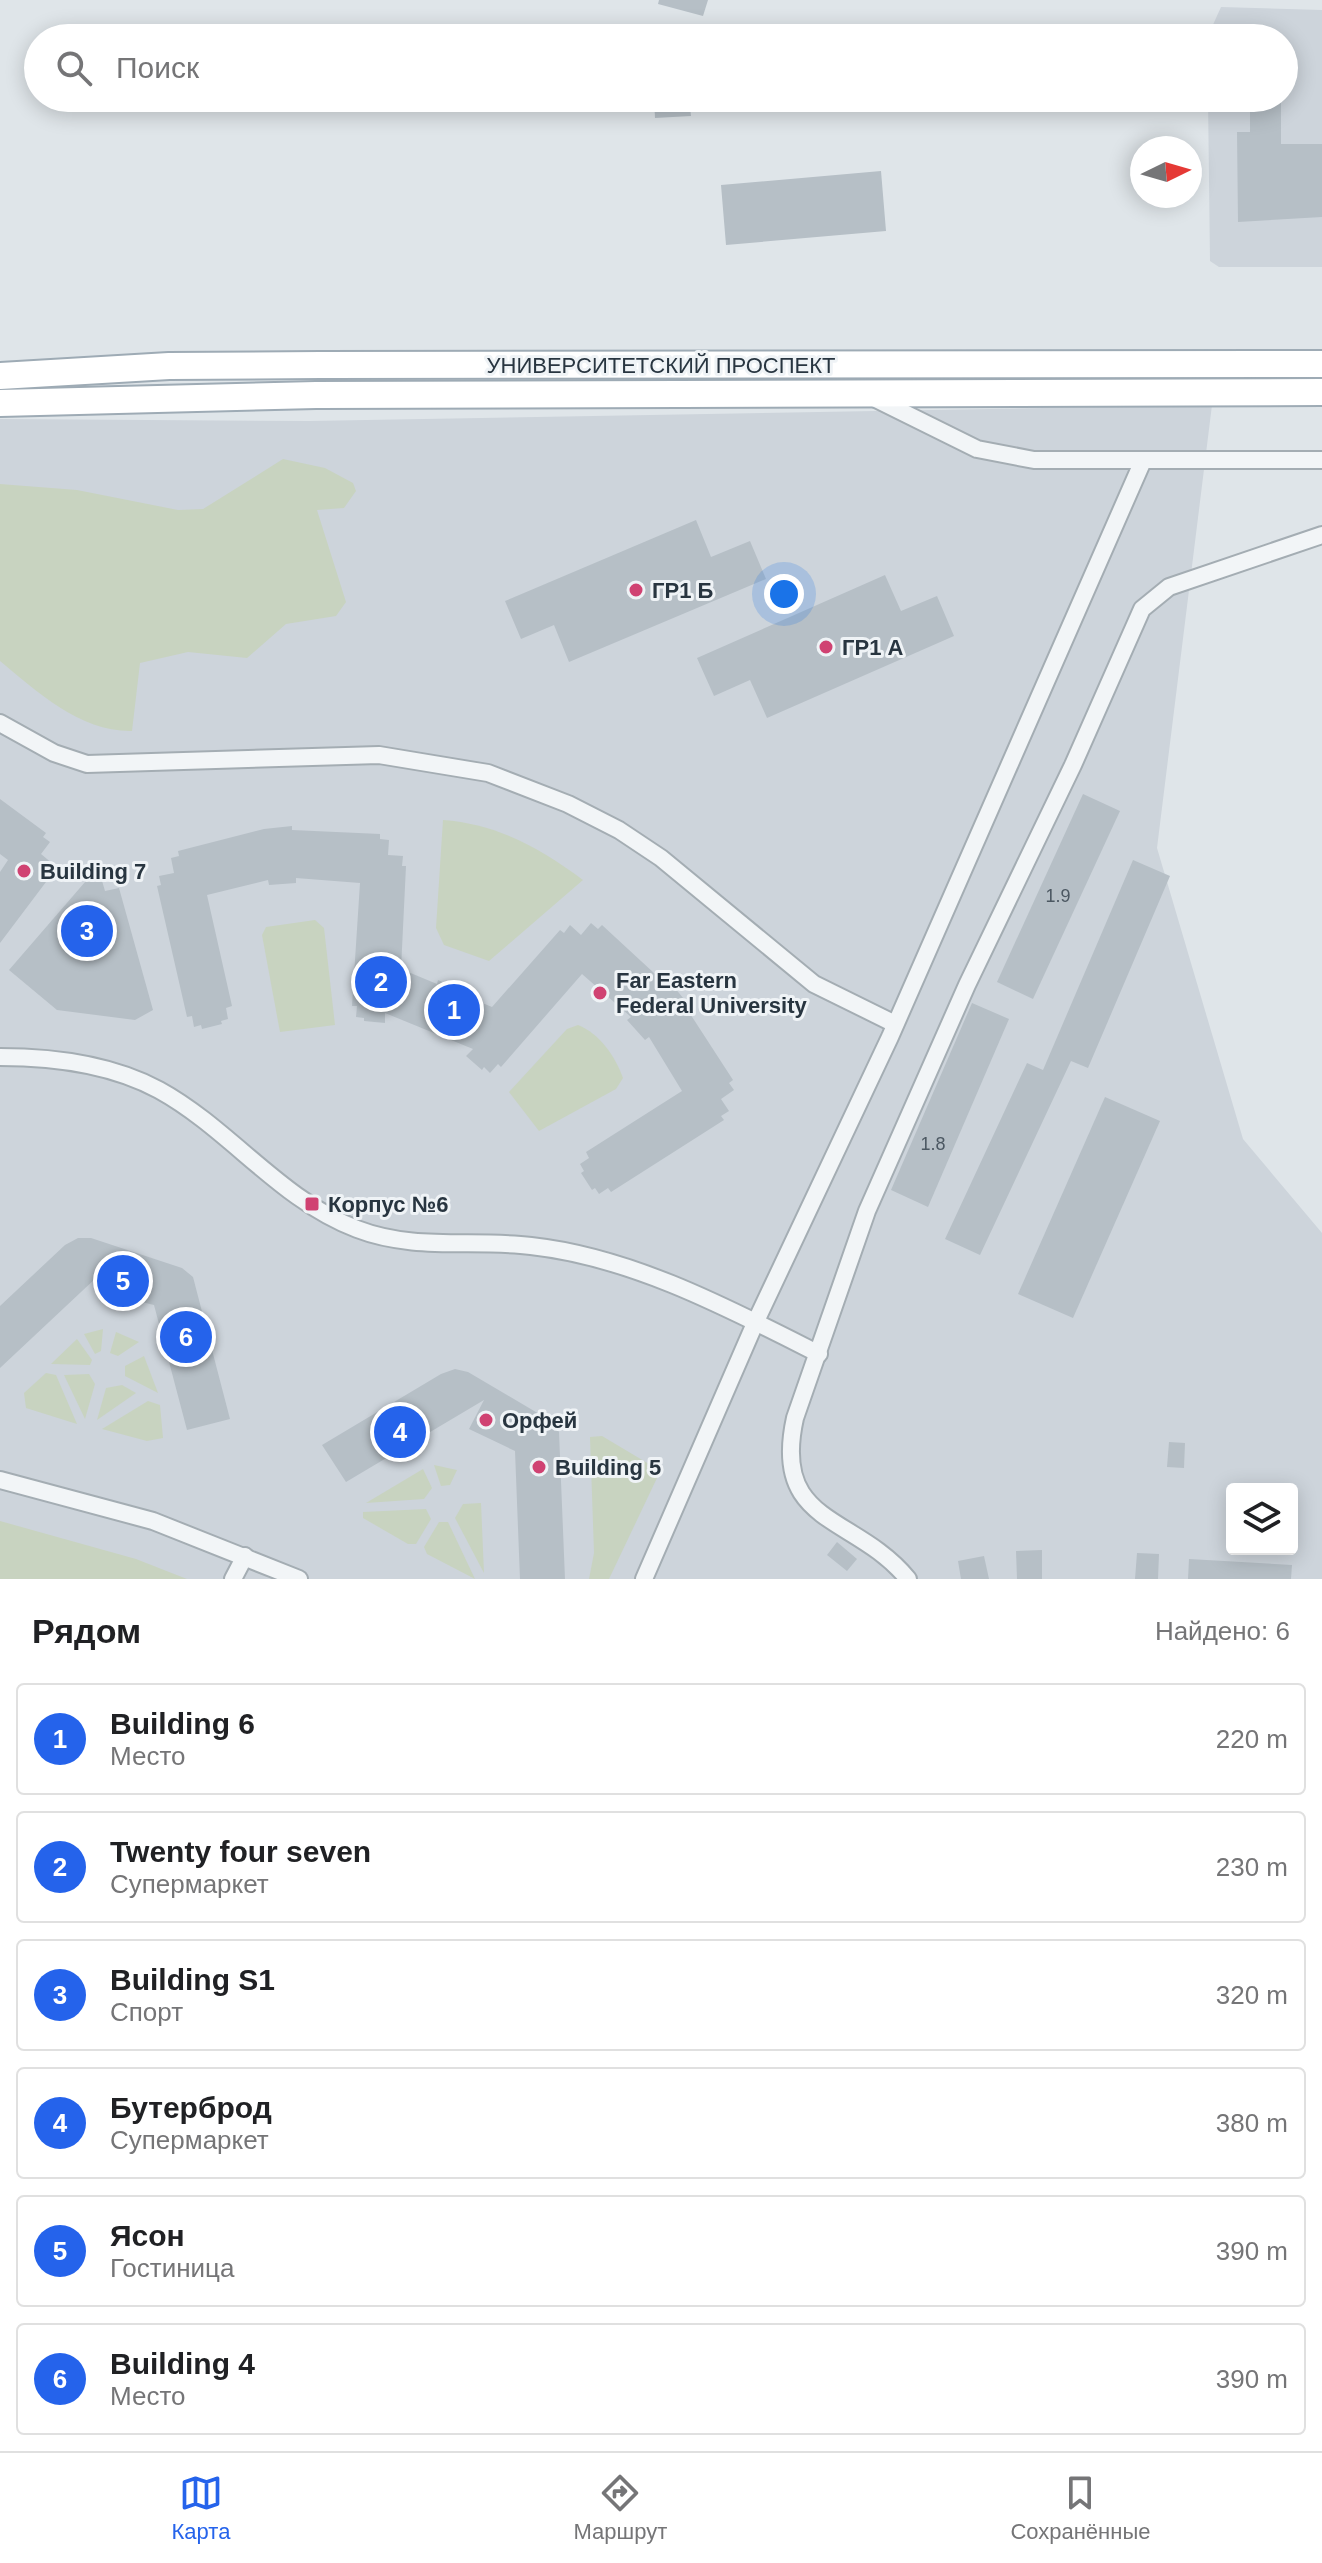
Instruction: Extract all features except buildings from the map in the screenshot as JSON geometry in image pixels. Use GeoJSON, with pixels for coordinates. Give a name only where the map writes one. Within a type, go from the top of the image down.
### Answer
{"type":"FeatureCollection","features":[{"type":"Feature","properties":{"kind":"main road","name":"УНИВЕРСИТЕТСКИЙ ПРОСПЕКТ"},"geometry":{"type":"LineString","coordinates":[[0,376],[199,366],[1322,364]]}},
{"type":"Feature","properties":{"kind":"main road"},"geometry":{"type":"LineString","coordinates":[[865,366],[866,394]]}},
{"type":"Feature","properties":{"kind":"main road","name":"УНИВЕРСИТЕТСКИЙ ПРОСПЕКТ"},"geometry":{"type":"LineString","coordinates":[[0,403],[198,396],[1322,392]]}},
{"type":"Feature","properties":{"kind":"street"},"geometry":{"type":"LineString","coordinates":[[866,394],[977,449],[1034,460],[1142,463],[1322,460]]}},
{"type":"Feature","properties":{"kind":"street"},"geometry":{"type":"LineString","coordinates":[[644,1579],[756,1321],[895,1024],[1142,463]]}},
{"type":"Feature","properties":{"kind":"street"},"geometry":{"type":"LineString","coordinates":[[908,1579],[893,1561],[812,1507],[794,1484],[791,1438],[867,1211],[967,985],[1073,765],[1142,609],[1162,591],[1188,579],[1322,535]]}},
{"type":"Feature","properties":{"kind":"street"},"geometry":{"type":"LineString","coordinates":[[0,723],[54,753],[87,764],[379,755],[488,773],[568,804],[619,830],[661,858],[814,984],[895,1024]]}},
{"type":"Feature","properties":{"kind":"street"},"geometry":{"type":"LineString","coordinates":[[0,1057],[33,1057],[84,1065],[159,1090],[218,1132],[280,1185],[356,1229],[404,1242],[529,1245],[572,1252],[642,1275],[756,1321],[819,1354]]}},
{"type":"Feature","properties":{"kind":"street"},"geometry":{"type":"LineString","coordinates":[[0,1480],[153,1521],[299,1579]]}},
{"type":"Feature","properties":{"kind":"street"},"geometry":{"type":"LineString","coordinates":[[233,1579],[245,1556]]}},
{"type":"Feature","properties":{"kind":"shaded area"},"geometry":{"type":"Polygon","coordinates":[[[1221,7],[1322,10],[1322,267],[1219,267],[1210,261],[1208,112],[1298,112],[1298,24],[1213,24],[1221,7]]]}},
{"type":"Feature","properties":{"kind":"shaded area","name":"Far Eastern Federal University"},"geometry":{"type":"Polygon","coordinates":[[[1212,405],[1157,848],[1243,1139],[1322,1233],[1322,1579],[0,1579],[0,419],[309,421],[1212,405]]]}},
{"type":"Feature","properties":{"kind":"green space"},"geometry":{"type":"Polygon","coordinates":[[[283,459],[325,468],[353,483],[356,491],[344,508],[317,510],[346,602],[336,616],[286,624],[247,658],[188,652],[140,663],[132,731],[95,725],[61,708],[0,661],[0,484],[77,490],[178,510],[203,509],[283,459]]]}},
{"type":"Feature","properties":{"kind":"green space"},"geometry":{"type":"Polygon","coordinates":[[[443,820],[500,832],[534,848],[583,880],[489,961],[444,945],[436,928],[443,820]]]}},
{"type":"Feature","properties":{"kind":"green space"},"geometry":{"type":"Polygon","coordinates":[[[315,920],[324,928],[335,1025],[280,1032],[262,935],[266,927],[315,920]]]}},
{"type":"Feature","properties":{"kind":"green space"},"geometry":{"type":"Polygon","coordinates":[[[578,1025],[606,1047],[623,1078],[616,1089],[539,1131],[509,1092],[567,1029],[578,1025]]]}},
{"type":"Feature","properties":{"kind":"green space"},"geometry":{"type":"Polygon","coordinates":[[[103,1329],[101,1351],[95,1354],[84,1334],[103,1329]]]}},
{"type":"Feature","properties":{"kind":"green space"},"geometry":{"type":"Polygon","coordinates":[[[116,1332],[139,1342],[118,1356],[110,1353],[116,1332]]]}},
{"type":"Feature","properties":{"kind":"green space"},"geometry":{"type":"Polygon","coordinates":[[[77,1339],[92,1360],[90,1365],[51,1364],[77,1339]]]}},
{"type":"Feature","properties":{"kind":"green space"},"geometry":{"type":"Polygon","coordinates":[[[144,1356],[158,1393],[125,1376],[125,1366],[144,1356]]]}},
{"type":"Feature","properties":{"kind":"green space"},"geometry":{"type":"Polygon","coordinates":[[[46,1373],[56,1375],[77,1424],[26,1408],[24,1393],[46,1373]]]}},
{"type":"Feature","properties":{"kind":"green space"},"geometry":{"type":"Polygon","coordinates":[[[89,1374],[95,1384],[85,1419],[64,1375],[89,1374]]]}},
{"type":"Feature","properties":{"kind":"green space"},"geometry":{"type":"Polygon","coordinates":[[[122,1385],[136,1393],[97,1420],[106,1388],[122,1385]]]}},
{"type":"Feature","properties":{"kind":"green space"},"geometry":{"type":"Polygon","coordinates":[[[148,1401],[160,1405],[163,1438],[147,1441],[102,1429],[148,1401]]]}},
{"type":"Feature","properties":{"kind":"green space"},"geometry":{"type":"Polygon","coordinates":[[[602,1436],[654,1467],[657,1478],[609,1579],[589,1579],[594,1553],[590,1437],[602,1436]]]}},
{"type":"Feature","properties":{"kind":"green space"},"geometry":{"type":"Polygon","coordinates":[[[434,1465],[457,1470],[450,1485],[441,1486],[434,1465]]]}},
{"type":"Feature","properties":{"kind":"green space"},"geometry":{"type":"Polygon","coordinates":[[[423,1469],[432,1488],[424,1499],[366,1503],[423,1469]]]}},
{"type":"Feature","properties":{"kind":"green space"},"geometry":{"type":"Polygon","coordinates":[[[481,1503],[484,1573],[455,1518],[463,1504],[481,1503]]]}},
{"type":"Feature","properties":{"kind":"green space"},"geometry":{"type":"Polygon","coordinates":[[[426,1509],[431,1519],[416,1544],[408,1544],[363,1518],[363,1512],[426,1509]]]}},
{"type":"Feature","properties":{"kind":"green space"},"geometry":{"type":"Polygon","coordinates":[[[0,1521],[136,1559],[187,1579],[0,1579],[0,1521]]]}},
{"type":"Feature","properties":{"kind":"green space"},"geometry":{"type":"Polygon","coordinates":[[[439,1522],[448,1522],[475,1579],[427,1554],[424,1547],[439,1522]]]}},
{"type":"Feature","properties":{"kind":"place","name":"ГР1 Б"},"geometry":{"type":"Point","coordinates":[636,590]}},
{"type":"Feature","properties":{"kind":"place","name":"ГР1 А"},"geometry":{"type":"Point","coordinates":[826,647]}},
{"type":"Feature","properties":{"kind":"place","name":"Building 7"},"geometry":{"type":"Point","coordinates":[24,871]}},
{"type":"Feature","properties":{"kind":"place","name":"Building S1"},"geometry":{"type":"Point","coordinates":[87,931]}},
{"type":"Feature","properties":{"kind":"place","name":"Twenty four seven"},"geometry":{"type":"Point","coordinates":[381,982]}},
{"type":"Feature","properties":{"kind":"place","name":"Far Eastern Federal University"},"geometry":{"type":"Point","coordinates":[600,993]}},
{"type":"Feature","properties":{"kind":"place","name":"Building 6"},"geometry":{"type":"Point","coordinates":[454,1010]}},
{"type":"Feature","properties":{"kind":"place","name":"Корпус №6"},"geometry":{"type":"Point","coordinates":[312,1204]}},
{"type":"Feature","properties":{"kind":"place","name":"Ясон"},"geometry":{"type":"Point","coordinates":[123,1281]}},
{"type":"Feature","properties":{"kind":"place","name":"Building 4"},"geometry":{"type":"Point","coordinates":[186,1337]}},
{"type":"Feature","properties":{"kind":"place","name":"Орфей"},"geometry":{"type":"Point","coordinates":[486,1420]}},
{"type":"Feature","properties":{"kind":"place","name":"Бутерброд"},"geometry":{"type":"Point","coordinates":[400,1432]}},
{"type":"Feature","properties":{"kind":"place","name":"Building 5"},"geometry":{"type":"Point","coordinates":[539,1467]}}]}
